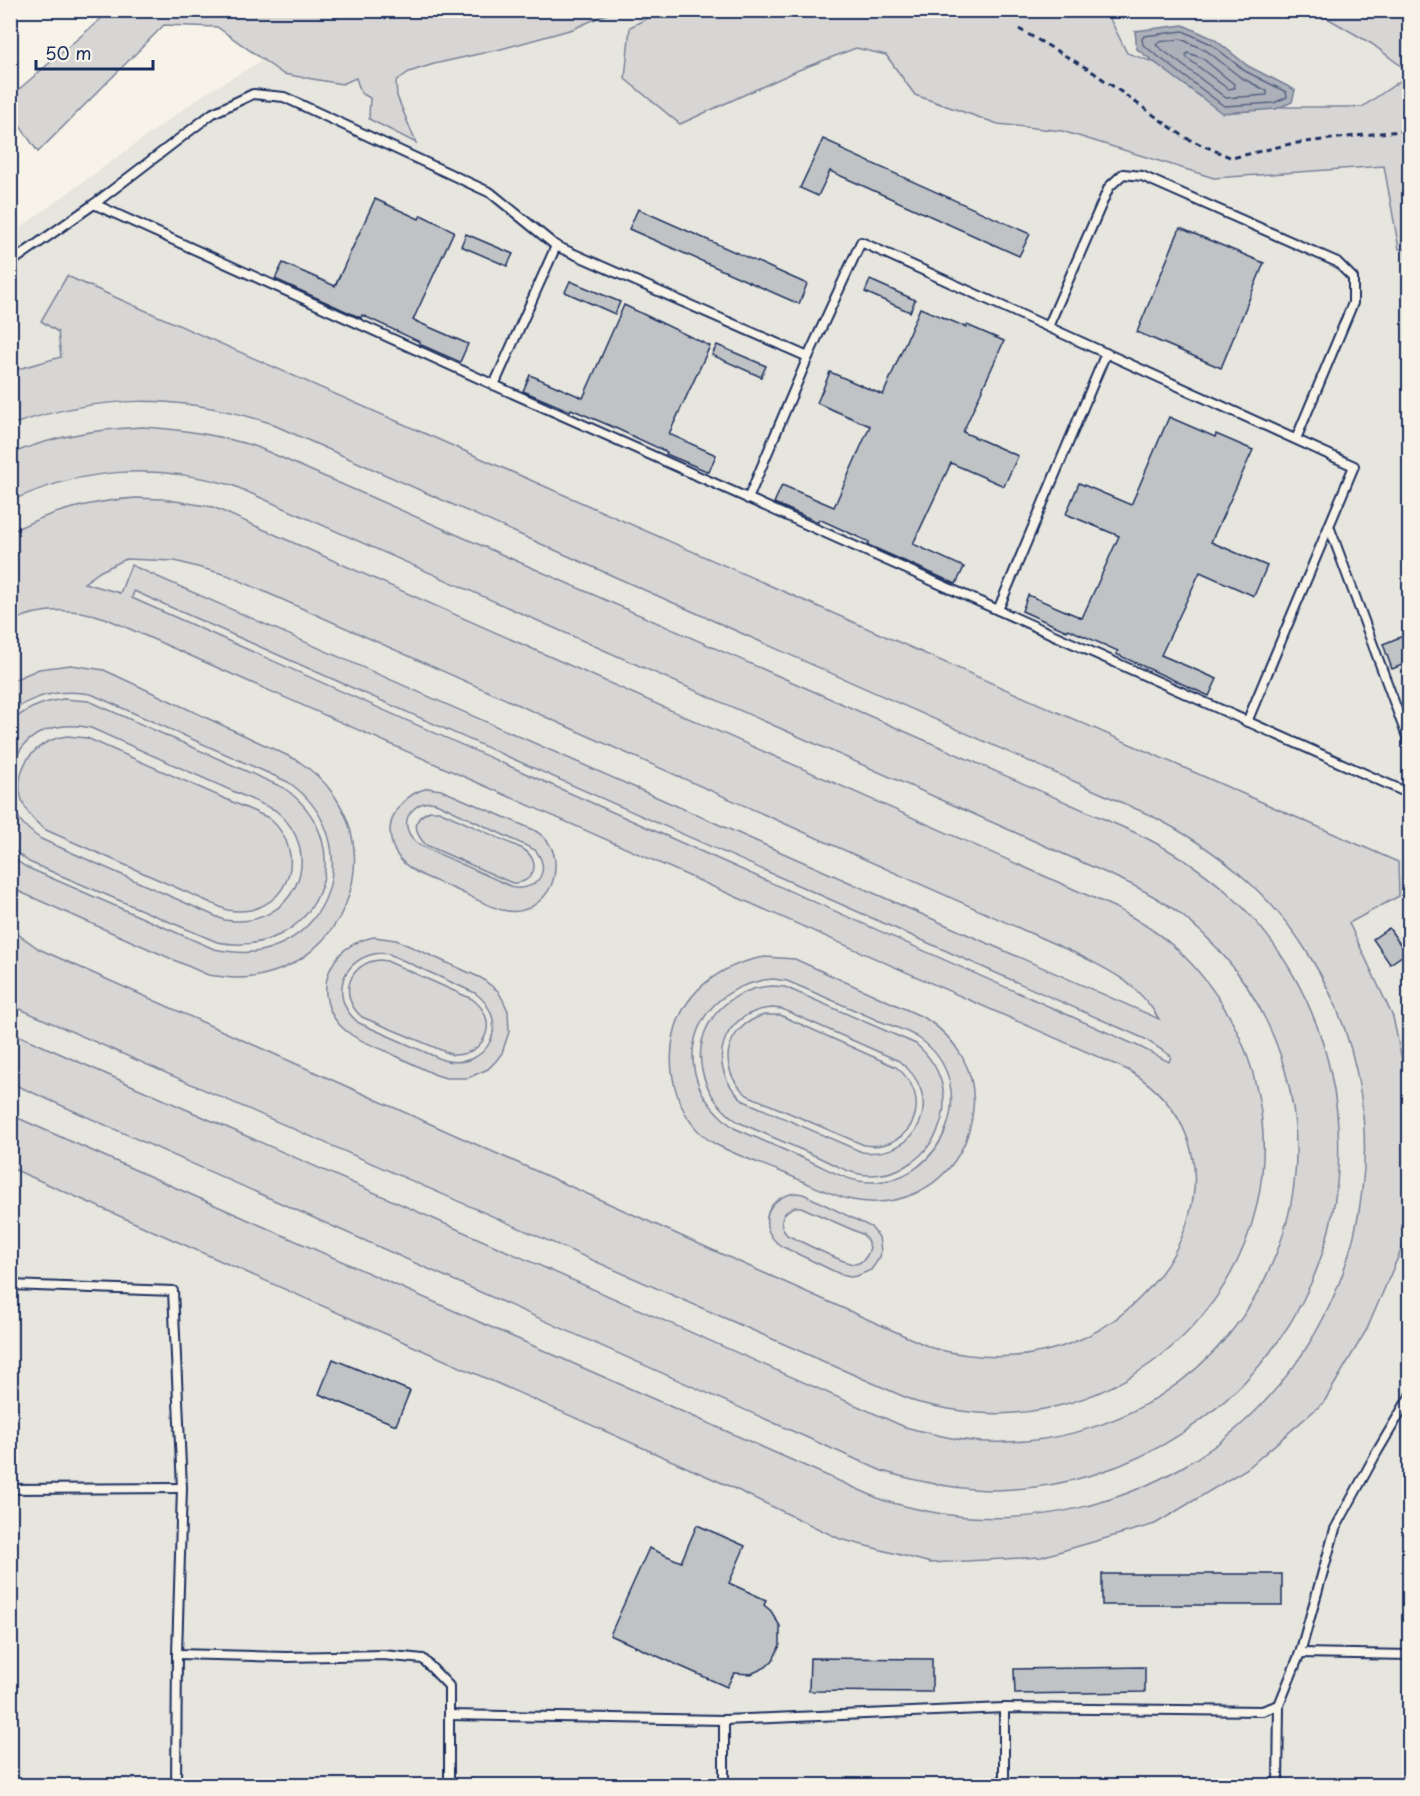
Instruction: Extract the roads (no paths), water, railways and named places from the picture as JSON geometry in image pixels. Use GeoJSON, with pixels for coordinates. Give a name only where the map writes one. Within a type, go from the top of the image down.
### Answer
{"type":"FeatureCollection","features":[{"type":"Feature","properties":{"kind":"lane"},"geometry":{"type":"LineString","coordinates":[[10,263],[94,204],[213,113],[253,94],[284,97],[491,193],[556,246],[808,357]]}},
{"type":"Feature","properties":{"kind":"lane"},"geometry":{"type":"LineString","coordinates":[[1048,327],[1108,187],[1123,174],[1142,176],[1337,262],[1353,278],[1353,303],[1296,439]]}},
{"type":"Feature","properties":{"kind":"lane"},"geometry":{"type":"LineString","coordinates":[[94,204],[1410,794]]}},
{"type":"Feature","properties":{"kind":"lane"},"geometry":{"type":"LineString","coordinates":[[748,499],[808,357],[861,242],[1354,466],[1247,722]]}},
{"type":"Feature","properties":{"kind":"lane"},"geometry":{"type":"LineString","coordinates":[[494,385],[556,246]]}},
{"type":"Feature","properties":{"kind":"lane"},"geometry":{"type":"LineString","coordinates":[[998,610],[1106,353]]}},
{"type":"Feature","properties":{"kind":"lane"},"geometry":{"type":"LineString","coordinates":[[1329,526],[1410,745]]}},
{"type":"Feature","properties":{"kind":"lane"},"geometry":{"type":"LineString","coordinates":[[10,1285],[173,1291],[182,1488],[176,1785]]}},
{"type":"Feature","properties":{"kind":"lane"},"geometry":{"type":"LineString","coordinates":[[1278,1785],[1279,1704],[1300,1653],[1335,1529],[1410,1396]]}},
{"type":"Feature","properties":{"kind":"lane"},"geometry":{"type":"LineString","coordinates":[[10,1489],[182,1488]]}},
{"type":"Feature","properties":{"kind":"lane"},"geometry":{"type":"LineString","coordinates":[[1300,1653],[1410,1656]]}},
{"type":"Feature","properties":{"kind":"lane"},"geometry":{"type":"LineString","coordinates":[[177,1654],[287,1657],[383,1655],[423,1659],[449,1686],[449,1785]]}},
{"type":"Feature","properties":{"kind":"lane"},"geometry":{"type":"LineString","coordinates":[[449,1715],[724,1720],[1004,1708],[1262,1711],[1279,1704]]}},
{"type":"Feature","properties":{"kind":"lane"},"geometry":{"type":"LineString","coordinates":[[1004,1708],[1004,1785]]}},
{"type":"Feature","properties":{"kind":"lane"},"geometry":{"type":"LineString","coordinates":[[724,1720],[724,1785]]}},
{"type":"Feature","properties":{"kind":"water"},"geometry":{"type":"Polygon","coordinates":[[[1183,25],[1214,39],[1248,66],[1295,90],[1292,102],[1276,109],[1222,113],[1137,49],[1135,31],[1183,25]]]}}]}
